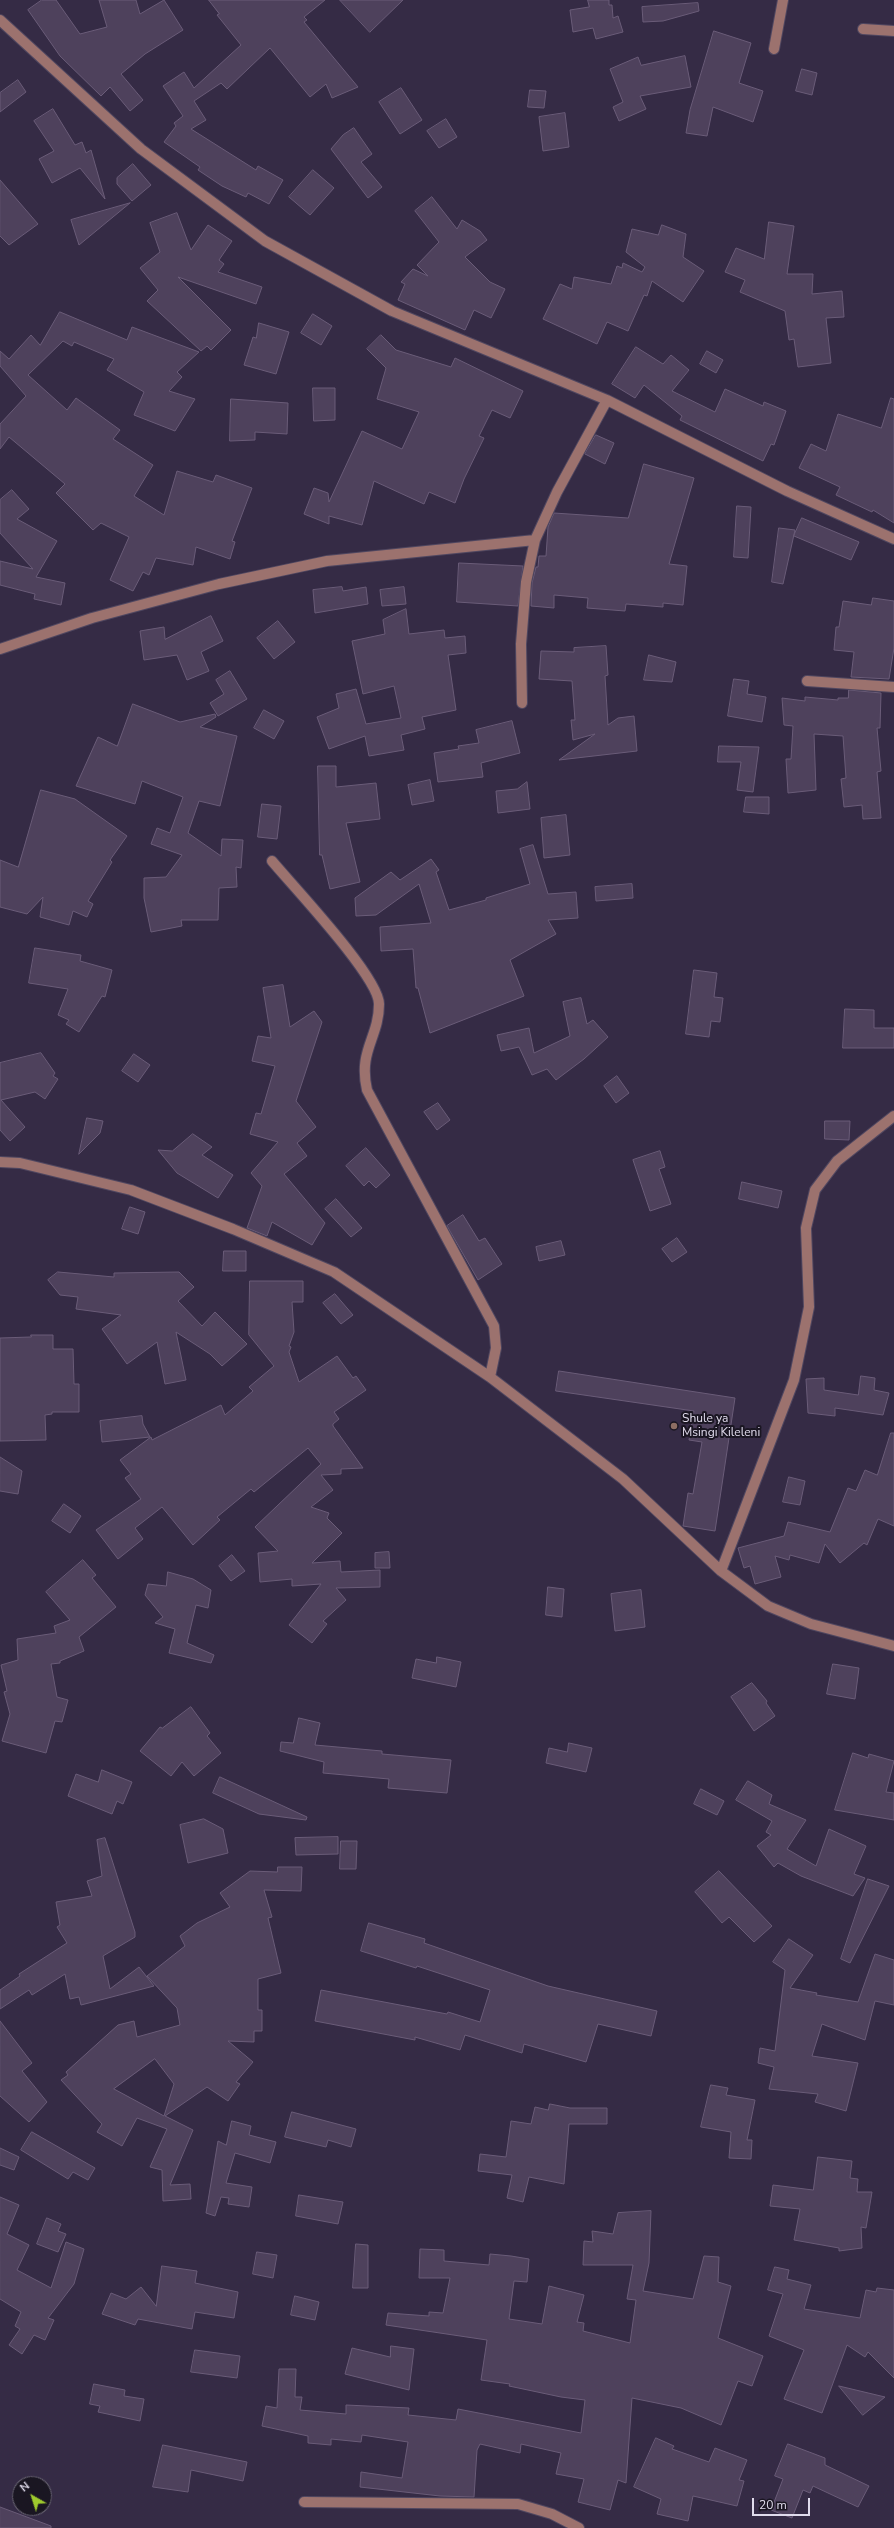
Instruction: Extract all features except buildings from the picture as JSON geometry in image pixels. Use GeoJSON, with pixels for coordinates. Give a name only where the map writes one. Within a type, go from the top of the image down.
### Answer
{"type":"FeatureCollection","features":[{"type":"Feature","properties":{"kind":"street"},"geometry":{"type":"LineString","coordinates":[[774,49],[783,0]]}},
{"type":"Feature","properties":{"kind":"street"},"geometry":{"type":"LineString","coordinates":[[0,20],[142,149],[265,241],[392,311],[607,400],[787,491],[894,539]]}},
{"type":"Feature","properties":{"kind":"street"},"geometry":{"type":"LineString","coordinates":[[862,28],[894,31]]}},
{"type":"Feature","properties":{"kind":"street"},"geometry":{"type":"LineString","coordinates":[[522,703],[521,644],[525,597],[535,540],[557,492],[607,400]]}},
{"type":"Feature","properties":{"kind":"street"},"geometry":{"type":"LineString","coordinates":[[0,649],[92,618],[211,586],[327,561],[535,540]]}},
{"type":"Feature","properties":{"kind":"street"},"geometry":{"type":"LineString","coordinates":[[807,681],[894,687]]}},
{"type":"Feature","properties":{"kind":"street"},"geometry":{"type":"LineString","coordinates":[[272,861],[370,980],[379,1002],[375,1026],[365,1055],[363,1073],[367,1090],[494,1326],[496,1348],[490,1377]]}},
{"type":"Feature","properties":{"kind":"street"},"geometry":{"type":"LineString","coordinates":[[721,1571],[794,1380],[809,1307],[806,1228],[815,1190],[837,1161],[894,1116]]}},
{"type":"Feature","properties":{"kind":"street"},"geometry":{"type":"LineString","coordinates":[[0,1162],[20,1164],[131,1190],[233,1228],[334,1272],[490,1377],[623,1479],[721,1571],[768,1606],[811,1624],[894,1646]]}},
{"type":"Feature","properties":{"kind":"street"},"geometry":{"type":"LineString","coordinates":[[304,2502],[518,2504],[552,2514],[579,2528]]}},
{"type":"Feature","properties":{"kind":"place","name":"Shule ya Msingi Kileleni"},"geometry":{"type":"Point","coordinates":[674,1426]}}]}
